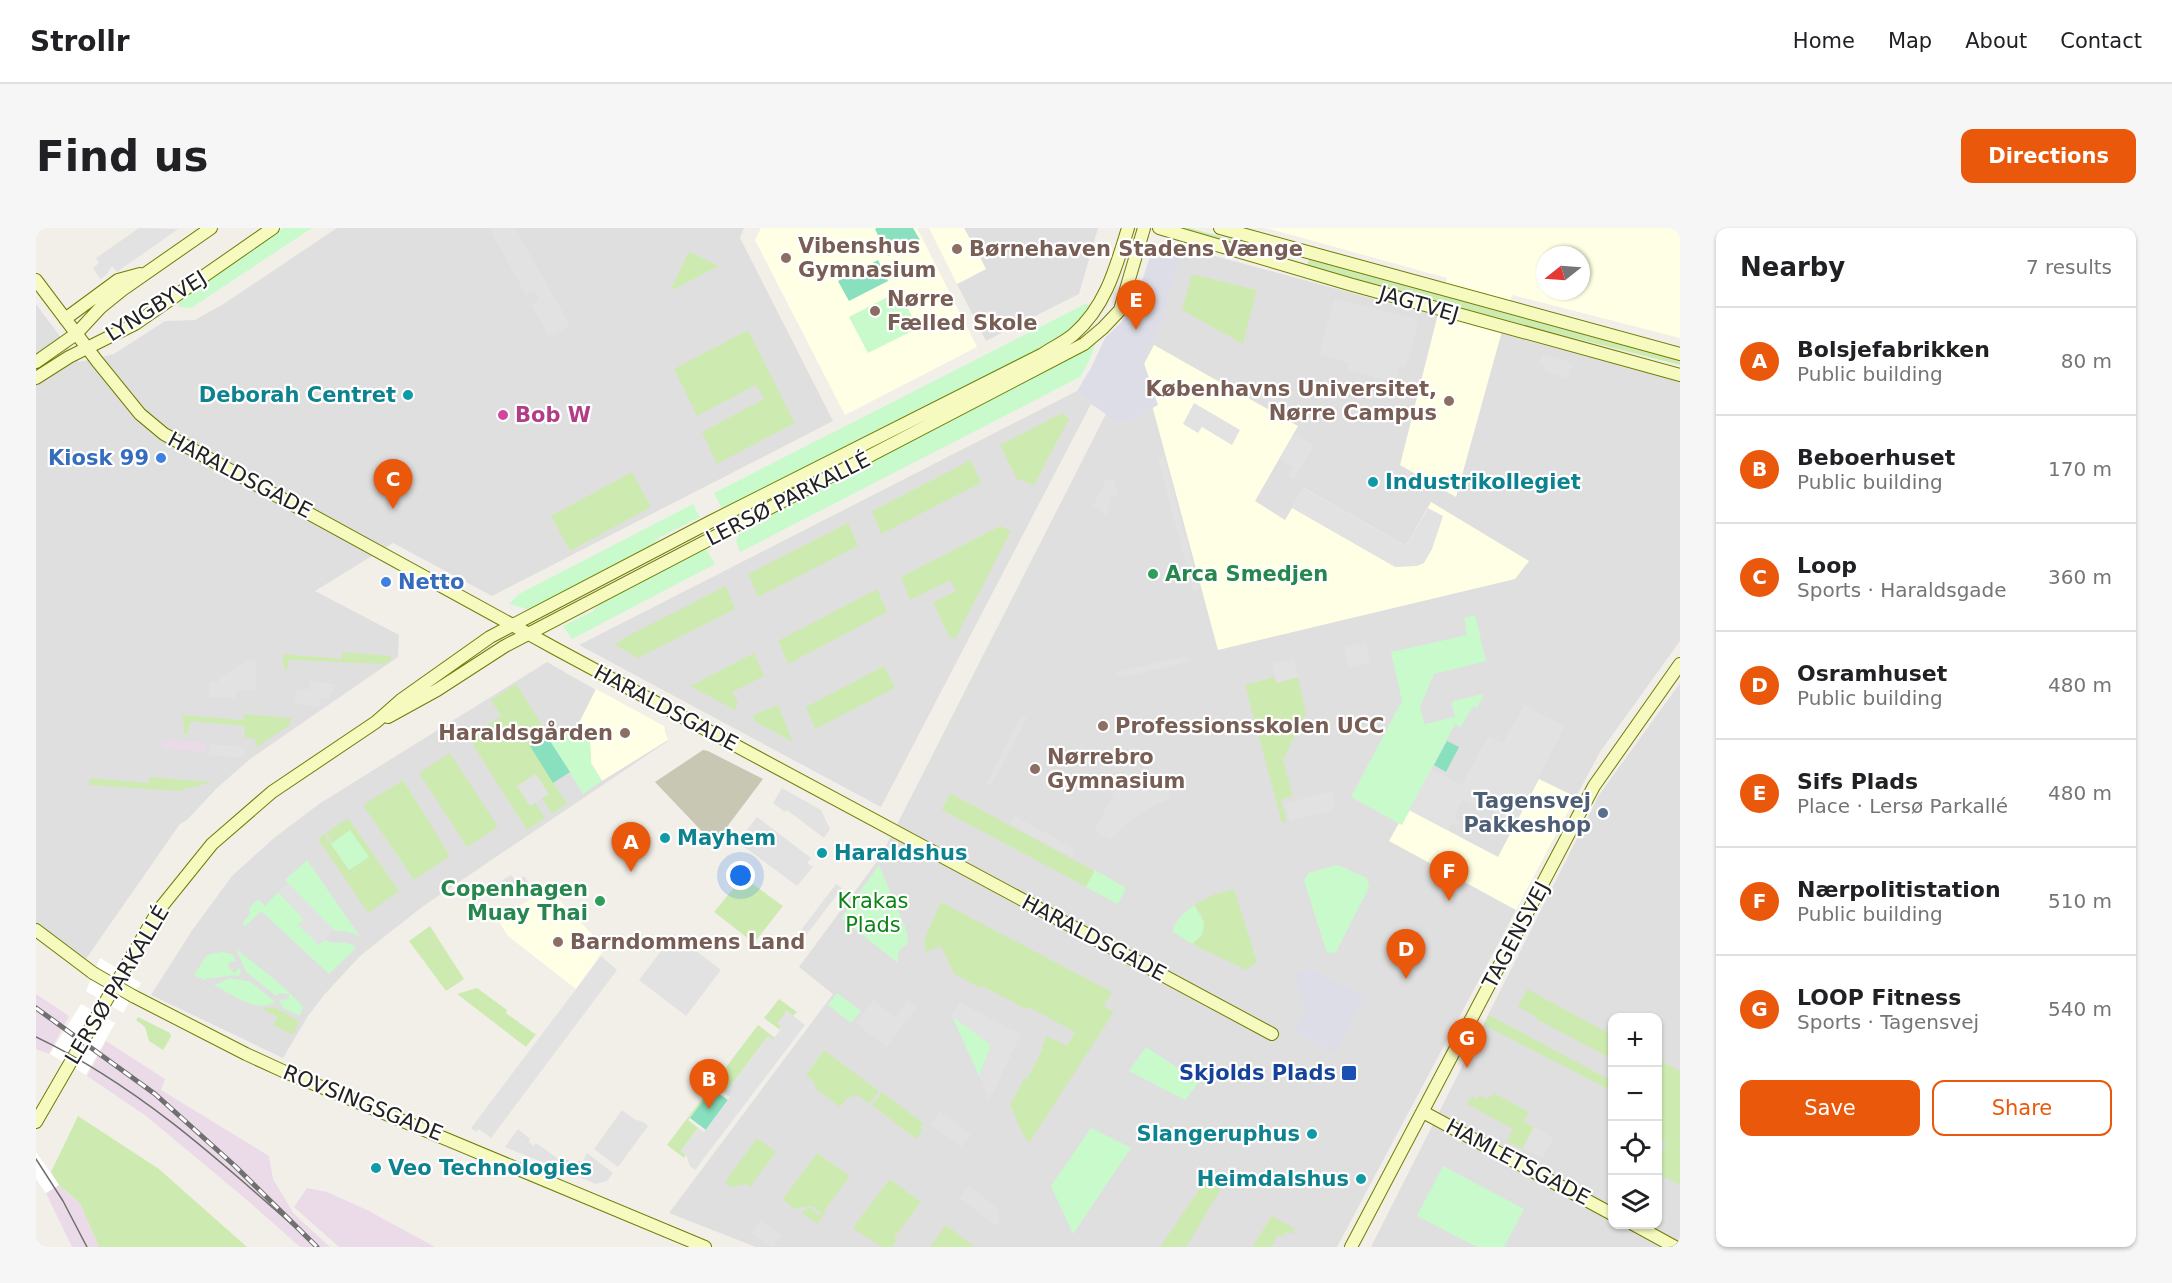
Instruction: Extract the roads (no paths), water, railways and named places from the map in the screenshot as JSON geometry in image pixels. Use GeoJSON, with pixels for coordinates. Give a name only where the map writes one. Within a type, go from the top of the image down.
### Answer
{"type":"FeatureCollection","features":[{"type":"Feature","properties":{"kind":"street","name":"LYNGBYVEJ"},"geometry":{"type":"LineString","coordinates":[[36,362],[76,334],[109,300],[211,228]]}},
{"type":"Feature","properties":{"kind":"street","name":"LYNGBYVEJ"},"geometry":{"type":"LineString","coordinates":[[36,378],[87,348],[135,324],[273,228]]}},
{"type":"Feature","properties":{"kind":"street","name":"LERSØ PARKALLÉ"},"geometry":{"type":"LineString","coordinates":[[36,1122],[158,910],[212,844],[272,792],[376,722],[401,700],[490,637],[717,518],[1043,354],[1073,335],[1089,320],[1106,295],[1128,228]]}},
{"type":"Feature","properties":{"kind":"street","name":"LERSØ PARKALLÉ"},"geometry":{"type":"LineString","coordinates":[[376,722],[405,709],[506,646],[1084,344],[1120,310],[1144,228]]}},
{"type":"Feature","properties":{"kind":"street","name":"JAGTVEJ"},"geometry":{"type":"LineString","coordinates":[[1159,228],[1349,284],[1680,375]]}},
{"type":"Feature","properties":{"kind":"street","name":"JAGTVEJ"},"geometry":{"type":"LineString","coordinates":[[1220,228],[1680,354]]}},
{"type":"Feature","properties":{"kind":"street"},"geometry":{"type":"LineString","coordinates":[[65,319],[118,280],[147,272]]}},
{"type":"Feature","properties":{"kind":"street","name":"HARALDSGADE"},"geometry":{"type":"LineString","coordinates":[[36,280],[140,414],[164,434],[529,634],[1272,1034]]}},
{"type":"Feature","properties":{"kind":"street","name":"TAGENSVEJ"},"geometry":{"type":"LineString","coordinates":[[1351,1247],[1594,786],[1680,664]]}},
{"type":"Feature","properties":{"kind":"street","name":"ROVSINGSGADE"},"geometry":{"type":"LineString","coordinates":[[36,930],[93,973],[246,1054],[705,1247]]}},
{"type":"Feature","properties":{"kind":"street","name":"HAMLETSGADE"},"geometry":{"type":"LineString","coordinates":[[1423,1112],[1608,1212]]}},
{"type":"Feature","properties":{"kind":"street"},"geometry":{"type":"LineString","coordinates":[[1642,1229],[1675,1247]]}},
{"type":"Feature","properties":{"kind":"tram line"},"geometry":{"type":"LineString","coordinates":[[36,1037],[75,1057],[149,1105],[218,1160],[317,1247]]}},
{"type":"Feature","properties":{"kind":"tram line"},"geometry":{"type":"LineString","coordinates":[[36,1159],[63,1201],[87,1247]]}},
{"type":"Feature","properties":{"kind":"railway"},"geometry":{"type":"LineString","coordinates":[[36,1008],[155,1094],[235,1166],[317,1247]]}},
{"type":"Feature","properties":{"kind":"place","name":"Børnehaven Stadens Vænge"},"geometry":{"type":"Point","coordinates":[957,249]}},
{"type":"Feature","properties":{"kind":"place","name":"Vibenshus Gymnasium"},"geometry":{"type":"Point","coordinates":[786,258]}},
{"type":"Feature","properties":{"kind":"place","name":"Nørre Fælled Skole"},"geometry":{"type":"Point","coordinates":[875,311]}},
{"type":"Feature","properties":{"kind":"place","name":"Sifs Plads"},"geometry":{"type":"Point","coordinates":[1136,330]}},
{"type":"Feature","properties":{"kind":"place","name":"Deborah Centret"},"geometry":{"type":"Point","coordinates":[408,395]}},
{"type":"Feature","properties":{"kind":"place","name":"Københavns Universitet, Nørre Campus"},"geometry":{"type":"Point","coordinates":[1449,401]}},
{"type":"Feature","properties":{"kind":"place","name":"Bob W"},"geometry":{"type":"Point","coordinates":[503,415]}},
{"type":"Feature","properties":{"kind":"place","name":"Kiosk 99"},"geometry":{"type":"Point","coordinates":[161,458]}},
{"type":"Feature","properties":{"kind":"place","name":"Industrikollegiet"},"geometry":{"type":"Point","coordinates":[1373,482]}},
{"type":"Feature","properties":{"kind":"place","name":"Loop"},"geometry":{"type":"Point","coordinates":[393,509]}},
{"type":"Feature","properties":{"kind":"place","name":"Arca Smedjen"},"geometry":{"type":"Point","coordinates":[1153,574]}},
{"type":"Feature","properties":{"kind":"place","name":"Netto"},"geometry":{"type":"Point","coordinates":[386,582]}},
{"type":"Feature","properties":{"kind":"place","name":"Professionsskolen UCC"},"geometry":{"type":"Point","coordinates":[1103,726]}},
{"type":"Feature","properties":{"kind":"place","name":"Haraldsgården"},"geometry":{"type":"Point","coordinates":[625,733]}},
{"type":"Feature","properties":{"kind":"place","name":"Nørrebro Gymnasium"},"geometry":{"type":"Point","coordinates":[1035,769]}},
{"type":"Feature","properties":{"kind":"place","name":"Tagensvej Pakkeshop"},"geometry":{"type":"Point","coordinates":[1603,813]}},
{"type":"Feature","properties":{"kind":"place","name":"Mayhem"},"geometry":{"type":"Point","coordinates":[665,838]}},
{"type":"Feature","properties":{"kind":"place","name":"Haraldshus"},"geometry":{"type":"Point","coordinates":[822,853]}},
{"type":"Feature","properties":{"kind":"place","name":"Bolsjefabrikken"},"geometry":{"type":"Point","coordinates":[631,872]}},
{"type":"Feature","properties":{"kind":"place","name":"Copenhagen Muay Thai"},"geometry":{"type":"Point","coordinates":[600,901]}},
{"type":"Feature","properties":{"kind":"place","name":"Nærpolitistation"},"geometry":{"type":"Point","coordinates":[1449,901]}},
{"type":"Feature","properties":{"kind":"place","name":"Barndommens Land"},"geometry":{"type":"Point","coordinates":[558,942]}},
{"type":"Feature","properties":{"kind":"place","name":"Osramhuset"},"geometry":{"type":"Point","coordinates":[1406,979]}},
{"type":"Feature","properties":{"kind":"place","name":"LOOP Fitness"},"geometry":{"type":"Point","coordinates":[1467,1068]}},
{"type":"Feature","properties":{"kind":"place","name":"Skjolds Plads"},"geometry":{"type":"Point","coordinates":[1349,1073]}},
{"type":"Feature","properties":{"kind":"place","name":"Beboerhuset"},"geometry":{"type":"Point","coordinates":[709,1109]}},
{"type":"Feature","properties":{"kind":"place","name":"Slangeruphus"},"geometry":{"type":"Point","coordinates":[1312,1134]}},
{"type":"Feature","properties":{"kind":"place","name":"Veo Technologies"},"geometry":{"type":"Point","coordinates":[376,1168]}},
{"type":"Feature","properties":{"kind":"place","name":"Heimdalshus"},"geometry":{"type":"Point","coordinates":[1361,1179]}},
{"type":"Feature","properties":{"kind":"park label","name":"Krakas Plads"},"geometry":{"type":"Point","coordinates":[873,913]}}]}
